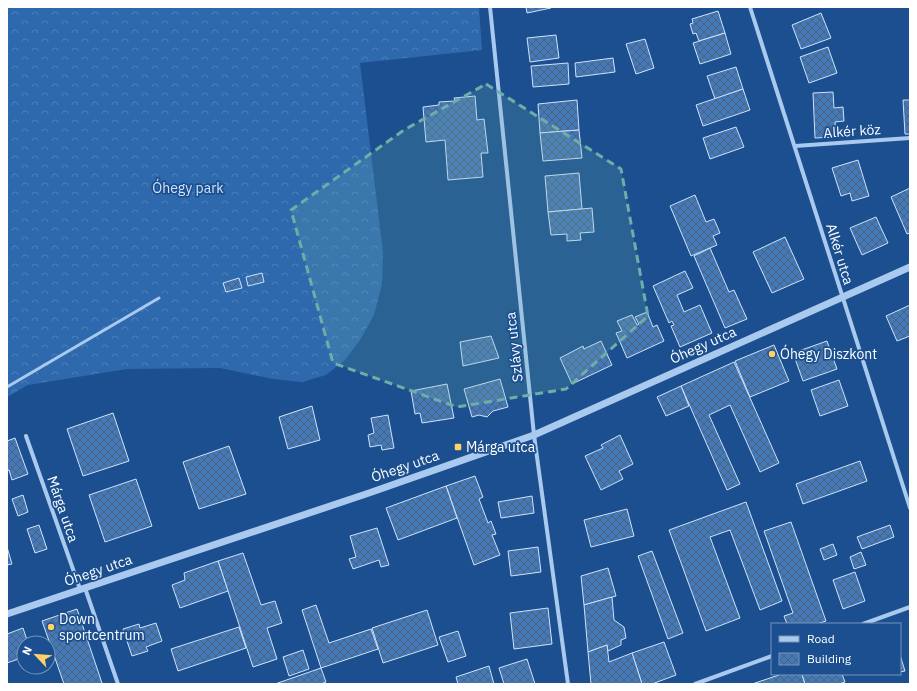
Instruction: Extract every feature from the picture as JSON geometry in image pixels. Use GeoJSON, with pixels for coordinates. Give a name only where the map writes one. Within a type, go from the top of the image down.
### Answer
{"type":"FeatureCollection","features":[{"type":"Feature","properties":{"kind":"street","name":"Szlávy utca"},"geometry":{"type":"LineString","coordinates":[[490,7],[534,435],[568,684]]}},
{"type":"Feature","properties":{"kind":"street","name":"Alkér utca"},"geometry":{"type":"LineString","coordinates":[[750,7],[910,508]]}},
{"type":"Feature","properties":{"kind":"street","name":"Alkér köz"},"geometry":{"type":"LineString","coordinates":[[795,146],[910,138]]}},
{"type":"Feature","properties":{"kind":"street","name":"Óhegy utca"},"geometry":{"type":"LineString","coordinates":[[7,614],[369,493],[534,435],[910,267]]}},
{"type":"Feature","properties":{"kind":"street","name":"Márga utca"},"geometry":{"type":"LineString","coordinates":[[26,436],[118,684]]}},
{"type":"Feature","properties":{"kind":"street"},"geometry":{"type":"LineString","coordinates":[[866,623],[910,607]]}},
{"type":"Feature","properties":{"kind":"street"},"geometry":{"type":"LineString","coordinates":[[695,684],[771,656]]}},
{"type":"Feature","properties":{"kind":"lane"},"geometry":{"type":"LineString","coordinates":[[7,387],[159,298]]}},
{"type":"Feature","properties":{"kind":"highlighted area"},"geometry":{"type":"Polygon","coordinates":[[[486,84],[621,169],[648,316],[566,389],[457,407],[333,363],[291,210],[404,130],[486,84]]]}},
{"type":"Feature","properties":{"kind":"green space","name":"Óhegy park"},"geometry":{"type":"Polygon","coordinates":[[[7,7],[479,7],[482,50],[360,63],[383,252],[382,284],[374,315],[360,340],[345,360],[326,375],[302,382],[273,379],[220,368],[127,369],[28,385],[7,397],[7,7]]]}},
{"type":"Feature","properties":{"kind":"building"},"geometry":{"type":"Polygon","coordinates":[[[526,7],[550,7],[551,8],[527,13],[526,7]]]}},
{"type":"Feature","properties":{"kind":"building"},"geometry":{"type":"Polygon","coordinates":[[[718,11],[725,33],[699,41],[696,33],[693,34],[690,24],[693,23],[692,19],[718,11]]]}},
{"type":"Feature","properties":{"kind":"building"},"geometry":{"type":"Polygon","coordinates":[[[821,13],[831,38],[801,49],[792,25],[821,13]]]}},
{"type":"Feature","properties":{"kind":"building"},"geometry":{"type":"Polygon","coordinates":[[[725,33],[731,54],[700,64],[693,43],[725,33]]]}},
{"type":"Feature","properties":{"kind":"building"},"geometry":{"type":"Polygon","coordinates":[[[556,35],[559,58],[530,62],[527,38],[556,35]]]}},
{"type":"Feature","properties":{"kind":"building"},"geometry":{"type":"Polygon","coordinates":[[[645,39],[654,68],[636,74],[626,44],[645,39]]]}},
{"type":"Feature","properties":{"kind":"building"},"geometry":{"type":"Polygon","coordinates":[[[828,47],[837,73],[809,83],[800,57],[828,47]]]}},
{"type":"Feature","properties":{"kind":"building"},"geometry":{"type":"Polygon","coordinates":[[[613,58],[615,72],[576,77],[575,63],[613,58]]]}},
{"type":"Feature","properties":{"kind":"building"},"geometry":{"type":"Polygon","coordinates":[[[568,63],[569,84],[533,87],[531,66],[568,63]]]}},
{"type":"Feature","properties":{"kind":"building"},"geometry":{"type":"Polygon","coordinates":[[[736,67],[743,89],[715,99],[707,76],[736,67]]]}},
{"type":"Feature","properties":{"kind":"building"},"geometry":{"type":"Polygon","coordinates":[[[743,89],[750,110],[703,126],[696,105],[743,89]]]}},
{"type":"Feature","properties":{"kind":"building"},"geometry":{"type":"Polygon","coordinates":[[[833,92],[834,108],[843,107],[844,121],[835,122],[836,137],[815,138],[813,93],[833,92]]]}},
{"type":"Feature","properties":{"kind":"building"},"geometry":{"type":"Polygon","coordinates":[[[475,96],[477,120],[484,119],[488,153],[481,153],[483,177],[448,180],[445,140],[426,142],[423,107],[439,105],[439,102],[455,101],[454,98],[475,96]]]}},
{"type":"Feature","properties":{"kind":"building"},"geometry":{"type":"Polygon","coordinates":[[[577,100],[579,130],[540,133],[538,104],[577,100]]]}},
{"type":"Feature","properties":{"kind":"building"},"geometry":{"type":"Polygon","coordinates":[[[903,100],[910,100],[910,134],[905,134],[903,100]]]}},
{"type":"Feature","properties":{"kind":"building"},"geometry":{"type":"Polygon","coordinates":[[[736,127],[744,147],[710,159],[703,138],[736,127]]]}},
{"type":"Feature","properties":{"kind":"building"},"geometry":{"type":"Polygon","coordinates":[[[579,130],[582,158],[543,161],[540,133],[579,130]]]}},
{"type":"Feature","properties":{"kind":"building"},"geometry":{"type":"Polygon","coordinates":[[[858,160],[869,196],[852,201],[850,193],[841,196],[832,168],[858,160]]]}},
{"type":"Feature","properties":{"kind":"building"},"geometry":{"type":"Polygon","coordinates":[[[579,173],[582,209],[548,212],[545,176],[579,173]]]}},
{"type":"Feature","properties":{"kind":"building"},"geometry":{"type":"Polygon","coordinates":[[[910,188],[910,233],[907,234],[891,197],[910,188]]]}},
{"type":"Feature","properties":{"kind":"building"},"geometry":{"type":"Polygon","coordinates":[[[695,195],[706,222],[714,219],[720,233],[713,236],[717,245],[691,256],[670,206],[695,195]]]}},
{"type":"Feature","properties":{"kind":"building"},"geometry":{"type":"Polygon","coordinates":[[[592,208],[594,232],[580,233],[581,240],[567,241],[567,234],[551,235],[548,212],[592,208]]]}},
{"type":"Feature","properties":{"kind":"building"},"geometry":{"type":"Polygon","coordinates":[[[876,217],[888,243],[862,255],[850,228],[876,217]]]}},
{"type":"Feature","properties":{"kind":"building"},"geometry":{"type":"Polygon","coordinates":[[[785,237],[804,279],[772,293],[753,252],[785,237]]]}},
{"type":"Feature","properties":{"kind":"building"},"geometry":{"type":"Polygon","coordinates":[[[710,248],[729,292],[734,290],[747,319],[725,328],[694,256],[710,248]]]}},
{"type":"Feature","properties":{"kind":"building"},"geometry":{"type":"Polygon","coordinates":[[[685,271],[693,288],[677,295],[684,312],[700,305],[712,333],[680,347],[671,326],[674,325],[672,321],[669,323],[653,286],[685,271]]]}},
{"type":"Feature","properties":{"kind":"building"},"geometry":{"type":"Polygon","coordinates":[[[262,273],[264,282],[248,286],[246,277],[262,273]]]}},
{"type":"Feature","properties":{"kind":"building"},"geometry":{"type":"Polygon","coordinates":[[[239,278],[242,288],[226,292],[223,283],[239,278]]]}},
{"type":"Feature","properties":{"kind":"building"},"geometry":{"type":"Polygon","coordinates":[[[910,305],[910,336],[897,341],[886,316],[910,305]]]}},
{"type":"Feature","properties":{"kind":"building"},"geometry":{"type":"Polygon","coordinates":[[[647,312],[653,327],[657,325],[664,341],[627,358],[616,333],[622,331],[617,321],[632,315],[637,325],[639,324],[635,317],[647,312]]]}},
{"type":"Feature","properties":{"kind":"building"},"geometry":{"type":"Polygon","coordinates":[[[491,336],[499,358],[463,366],[460,342],[491,336]]]}},
{"type":"Feature","properties":{"kind":"building"},"geometry":{"type":"Polygon","coordinates":[[[601,341],[612,365],[572,384],[560,358],[583,346],[584,349],[601,341]]]}},
{"type":"Feature","properties":{"kind":"building"},"geometry":{"type":"Polygon","coordinates":[[[827,341],[837,369],[803,381],[793,353],[827,341]]]}},
{"type":"Feature","properties":{"kind":"building"},"geometry":{"type":"Polygon","coordinates":[[[774,345],[789,381],[750,397],[735,361],[774,345]]]}},
{"type":"Feature","properties":{"kind":"building"},"geometry":{"type":"Polygon","coordinates":[[[734,362],[779,463],[760,472],[730,405],[709,415],[740,484],[727,490],[681,386],[734,362]]]}},
{"type":"Feature","properties":{"kind":"building"},"geometry":{"type":"Polygon","coordinates":[[[500,379],[508,407],[493,411],[487,417],[479,415],[472,417],[464,389],[500,379]]]}},
{"type":"Feature","properties":{"kind":"building"},"geometry":{"type":"Polygon","coordinates":[[[839,380],[848,406],[820,416],[811,390],[839,380]]]}},
{"type":"Feature","properties":{"kind":"building"},"geometry":{"type":"Polygon","coordinates":[[[447,384],[454,418],[422,423],[420,413],[415,414],[411,391],[447,384]]]}},
{"type":"Feature","properties":{"kind":"building"},"geometry":{"type":"Polygon","coordinates":[[[681,386],[689,406],[666,416],[657,397],[681,386]]]}},
{"type":"Feature","properties":{"kind":"building"},"geometry":{"type":"Polygon","coordinates":[[[312,406],[320,440],[288,449],[279,417],[312,406]]]}},
{"type":"Feature","properties":{"kind":"building"},"geometry":{"type":"Polygon","coordinates":[[[113,413],[129,461],[83,476],[67,429],[113,413]]]}},
{"type":"Feature","properties":{"kind":"building"},"geometry":{"type":"Polygon","coordinates":[[[388,415],[394,448],[382,450],[381,445],[370,447],[368,435],[374,433],[371,418],[388,415]]]}},
{"type":"Feature","properties":{"kind":"building"},"geometry":{"type":"Polygon","coordinates":[[[620,435],[633,464],[619,471],[623,479],[601,490],[585,456],[603,448],[601,445],[620,435]]]}},
{"type":"Feature","properties":{"kind":"building"},"geometry":{"type":"Polygon","coordinates":[[[15,438],[28,474],[12,480],[9,470],[7,471],[7,441],[15,438]]]}},
{"type":"Feature","properties":{"kind":"building"},"geometry":{"type":"Polygon","coordinates":[[[229,446],[246,494],[199,509],[183,462],[229,446]]]}},
{"type":"Feature","properties":{"kind":"building"},"geometry":{"type":"Polygon","coordinates":[[[860,461],[867,481],[803,504],[796,484],[860,461]]]}},
{"type":"Feature","properties":{"kind":"building"},"geometry":{"type":"Polygon","coordinates":[[[475,476],[483,497],[479,499],[488,523],[491,521],[496,534],[492,535],[500,555],[474,565],[446,486],[475,476]]]}},
{"type":"Feature","properties":{"kind":"building"},"geometry":{"type":"Polygon","coordinates":[[[136,479],[152,526],[105,542],[89,495],[136,479]]]}},
{"type":"Feature","properties":{"kind":"building"},"geometry":{"type":"Polygon","coordinates":[[[446,486],[457,518],[398,540],[386,508],[446,486]]]}},
{"type":"Feature","properties":{"kind":"building"},"geometry":{"type":"Polygon","coordinates":[[[23,495],[28,512],[18,516],[12,499],[23,495]]]}},
{"type":"Feature","properties":{"kind":"building"},"geometry":{"type":"Polygon","coordinates":[[[532,496],[534,513],[501,518],[498,502],[532,496]]]}},
{"type":"Feature","properties":{"kind":"building"},"geometry":{"type":"Polygon","coordinates":[[[746,502],[782,601],[760,610],[730,530],[710,537],[740,618],[706,631],[669,530],[746,502]]]}},
{"type":"Feature","properties":{"kind":"building"},"geometry":{"type":"Polygon","coordinates":[[[627,509],[634,536],[591,547],[584,520],[627,509]]]}},
{"type":"Feature","properties":{"kind":"building"},"geometry":{"type":"Polygon","coordinates":[[[791,522],[826,621],[820,623],[787,623],[784,616],[793,613],[764,531],[791,522]]]}},
{"type":"Feature","properties":{"kind":"building"},"geometry":{"type":"Polygon","coordinates":[[[39,525],[47,549],[35,553],[27,529],[39,525]]]}},
{"type":"Feature","properties":{"kind":"building"},"geometry":{"type":"Polygon","coordinates":[[[890,525],[894,537],[862,549],[857,537],[890,525]]]}},
{"type":"Feature","properties":{"kind":"building"},"geometry":{"type":"Polygon","coordinates":[[[377,528],[389,565],[381,567],[379,560],[353,569],[349,559],[356,557],[350,536],[377,528]]]}},
{"type":"Feature","properties":{"kind":"building"},"geometry":{"type":"Polygon","coordinates":[[[833,544],[837,555],[824,560],[820,549],[833,544]]]}},
{"type":"Feature","properties":{"kind":"building"},"geometry":{"type":"Polygon","coordinates":[[[7,547],[12,564],[7,565],[7,547]]]}},
{"type":"Feature","properties":{"kind":"building"},"geometry":{"type":"Polygon","coordinates":[[[538,547],[541,572],[511,576],[508,551],[538,547]]]}},
{"type":"Feature","properties":{"kind":"building"},"geometry":{"type":"Polygon","coordinates":[[[652,551],[683,633],[668,639],[638,556],[652,551]]]}},
{"type":"Feature","properties":{"kind":"building"},"geometry":{"type":"Polygon","coordinates":[[[861,552],[866,565],[854,569],[850,557],[861,552]]]}},
{"type":"Feature","properties":{"kind":"building"},"geometry":{"type":"Polygon","coordinates":[[[243,553],[261,605],[275,601],[282,623],[267,628],[277,659],[253,667],[218,561],[243,553]]]}},
{"type":"Feature","properties":{"kind":"building"},"geometry":{"type":"Polygon","coordinates":[[[218,561],[228,591],[180,608],[172,585],[185,580],[184,573],[218,561]]]}},
{"type":"Feature","properties":{"kind":"building"},"geometry":{"type":"Polygon","coordinates":[[[608,568],[616,596],[584,605],[581,576],[608,568]]]}},
{"type":"Feature","properties":{"kind":"building"},"geometry":{"type":"Polygon","coordinates":[[[855,572],[865,601],[843,609],[833,580],[855,572]]]}},
{"type":"Feature","properties":{"kind":"building"},"geometry":{"type":"Polygon","coordinates":[[[612,597],[614,620],[624,627],[626,638],[621,640],[621,645],[608,651],[607,645],[588,652],[584,605],[612,597]]]}},
{"type":"Feature","properties":{"kind":"building"},"geometry":{"type":"Polygon","coordinates":[[[316,605],[329,643],[371,629],[378,649],[321,668],[302,610],[316,605]]]}},
{"type":"Feature","properties":{"kind":"building"},"geometry":{"type":"Polygon","coordinates":[[[548,608],[552,644],[514,649],[510,613],[548,608]]]}},
{"type":"Feature","properties":{"kind":"building"},"geometry":{"type":"Polygon","coordinates":[[[77,609],[102,683],[64,684],[56,661],[56,635],[47,635],[42,621],[77,609]]]}},
{"type":"Feature","properties":{"kind":"building"},"geometry":{"type":"Polygon","coordinates":[[[427,610],[438,645],[383,663],[372,628],[427,610]]]}},
{"type":"Feature","properties":{"kind":"building"},"geometry":{"type":"Polygon","coordinates":[[[156,623],[162,641],[146,647],[148,651],[132,656],[123,629],[139,624],[140,628],[156,623]]]}},
{"type":"Feature","properties":{"kind":"building"},"geometry":{"type":"Polygon","coordinates":[[[239,627],[246,648],[178,671],[171,649],[239,627]]]}},
{"type":"Feature","properties":{"kind":"building"},"geometry":{"type":"Polygon","coordinates":[[[23,628],[25,635],[16,635],[16,660],[7,663],[7,634],[23,628]]]}},
{"type":"Feature","properties":{"kind":"building"},"geometry":{"type":"Polygon","coordinates":[[[458,631],[466,656],[448,662],[439,637],[458,631]]]}},
{"type":"Feature","properties":{"kind":"building"},"geometry":{"type":"Polygon","coordinates":[[[664,642],[676,675],[652,684],[642,684],[632,653],[664,642]]]}},
{"type":"Feature","properties":{"kind":"building"},"geometry":{"type":"Polygon","coordinates":[[[607,645],[609,662],[632,653],[642,684],[591,684],[588,652],[607,645]]]}},
{"type":"Feature","properties":{"kind":"building"},"geometry":{"type":"Polygon","coordinates":[[[303,650],[309,669],[289,676],[283,657],[303,650]]]}},
{"type":"Feature","properties":{"kind":"building"},"geometry":{"type":"Polygon","coordinates":[[[901,658],[905,671],[901,672],[901,658]]]}},
{"type":"Feature","properties":{"kind":"building"},"geometry":{"type":"Polygon","coordinates":[[[527,659],[535,684],[504,684],[499,668],[527,659]]]}},
{"type":"Feature","properties":{"kind":"building"},"geometry":{"type":"Polygon","coordinates":[[[489,666],[494,684],[458,684],[456,677],[489,666]]]}},
{"type":"Feature","properties":{"kind":"building"},"geometry":{"type":"Polygon","coordinates":[[[321,668],[326,682],[321,684],[275,684],[321,668]]]}},
{"type":"Feature","properties":{"kind":"building"},"geometry":{"type":"Polygon","coordinates":[[[779,675],[802,675],[805,684],[752,684],[779,675]]]}},
{"type":"Feature","properties":{"kind":"building"},"geometry":{"type":"Polygon","coordinates":[[[802,675],[842,675],[845,682],[839,684],[805,684],[802,675]]]}},
{"type":"Feature","properties":{"kind":"place","name":"Óhegy Diszkont"},"geometry":{"type":"Point","coordinates":[772,354]}},
{"type":"Feature","properties":{"kind":"place","name":"Márga utca"},"geometry":{"type":"Point","coordinates":[458,447]}},
{"type":"Feature","properties":{"kind":"place","name":"Down sportcentrum"},"geometry":{"type":"Point","coordinates":[51,627]}}]}
